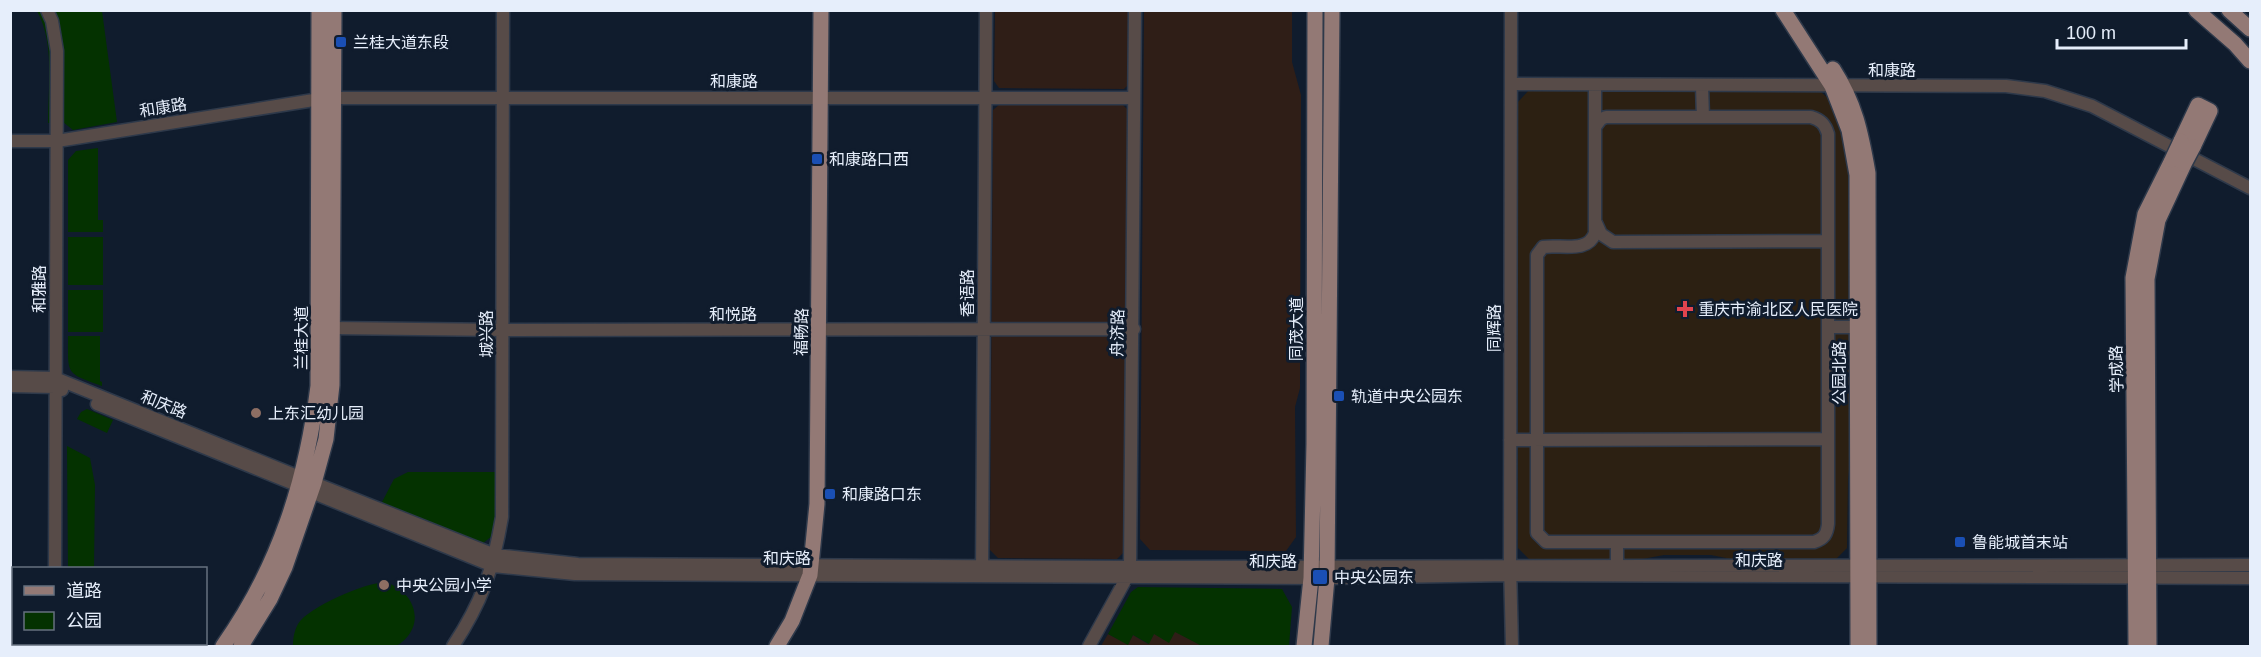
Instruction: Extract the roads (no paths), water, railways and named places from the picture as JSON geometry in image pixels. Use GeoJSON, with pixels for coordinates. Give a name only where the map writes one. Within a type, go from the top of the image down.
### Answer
{"type":"FeatureCollection","features":[{"type":"Feature","properties":{"kind":"main road","name":"兰桂大道"},"geometry":{"type":"LineString","coordinates":[[223,646],[257,593],[326,439],[332,385],[332,328],[327,98],[319,10]]}},
{"type":"Feature","properties":{"kind":"main road","name":"兰桂大道"},"geometry":{"type":"LineString","coordinates":[[241,646],[270,599],[285,567],[306,485],[318,386],[327,98],[333,10]]}},
{"type":"Feature","properties":{"kind":"main road","name":"福畅路"},"geometry":{"type":"LineString","coordinates":[[788,646],[801,624],[816,570],[826,506],[825,98],[821,10]]}},
{"type":"Feature","properties":{"kind":"main road","name":"福畅路"},"geometry":{"type":"LineString","coordinates":[[825,98],[831,10]]}},
{"type":"Feature","properties":{"kind":"main road","name":"同茂大道"},"geometry":{"type":"LineString","coordinates":[[1304,646],[1311,572],[1314,444],[1315,10]]}},
{"type":"Feature","properties":{"kind":"main road","name":"同茂大道"},"geometry":{"type":"LineString","coordinates":[[1322,646],[1327,572],[1332,10]]}},
{"type":"Feature","properties":{"kind":"main road","name":"公园北路"},"geometry":{"type":"LineString","coordinates":[[1783,10],[1838,86]]}},
{"type":"Feature","properties":{"kind":"main road","name":"公园北路"},"geometry":{"type":"LineString","coordinates":[[1795,10],[1838,86],[1850,130],[1857,175],[1863,327],[1863,571],[1858,646]]}},
{"type":"Feature","properties":{"kind":"main road"},"geometry":{"type":"LineString","coordinates":[[2196,10],[2235,44],[2250,61]]}},
{"type":"Feature","properties":{"kind":"main road"},"geometry":{"type":"LineString","coordinates":[[2229,10],[2250,29]]}},
{"type":"Feature","properties":{"kind":"main road","name":"学成路"},"geometry":{"type":"LineString","coordinates":[[2136,646],[2143,571],[2146,279],[2158,220],[2178,162],[2204,108]]}},
{"type":"Feature","properties":{"kind":"main road","name":"福畅路"},"geometry":{"type":"LineString","coordinates":[[777,646],[792,621],[816,570]]}},
{"type":"Feature","properties":{"kind":"main road","name":"公园北路"},"geometry":{"type":"LineString","coordinates":[[1863,571],[1869,646]]}},
{"type":"Feature","properties":{"kind":"main road","name":"学成路"},"geometry":{"type":"LineString","coordinates":[[2143,571],[2149,646]]}},
{"type":"Feature","properties":{"kind":"street","name":"和雅路"},"geometry":{"type":"LineString","coordinates":[[47,10],[52,21],[57,51],[55,567]]}},
{"type":"Feature","properties":{"kind":"street","name":"城兴路"},"geometry":{"type":"LineString","coordinates":[[453,646],[470,621],[483,594],[494,561],[502,517],[502,10]]}},
{"type":"Feature","properties":{"kind":"street","name":"香语路"},"geometry":{"type":"LineString","coordinates":[[982,571],[986,10]]}},
{"type":"Feature","properties":{"kind":"street","name":"舟济路"},"geometry":{"type":"LineString","coordinates":[[1089,646],[1129,572],[1134,328],[1135,10]]}},
{"type":"Feature","properties":{"kind":"street","name":"同辉路"},"geometry":{"type":"LineString","coordinates":[[1511,10],[1510,570],[1512,646]]}},
{"type":"Feature","properties":{"kind":"street","name":"和康路"},"geometry":{"type":"LineString","coordinates":[[1511,84],[2006,86],[2045,91],[2092,106],[2250,188]]}},
{"type":"Feature","properties":{"kind":"street"},"geometry":{"type":"LineString","coordinates":[[1595,85],[1595,127],[1595,218],[1595,233],[1590,242],[1579,246],[1543,247],[1539,250],[1538,255],[1537,533],[1546,542],[1814,542],[1820,540],[1827,531],[1828,524],[1828,134],[1822,122],[1811,117],[1606,117],[1595,127]]}},
{"type":"Feature","properties":{"kind":"street"},"geometry":{"type":"LineString","coordinates":[[1702,86],[1703,117]]}},
{"type":"Feature","properties":{"kind":"street","name":"和康路"},"geometry":{"type":"LineString","coordinates":[[10,141],[57,141],[327,98],[1134,98]]}},
{"type":"Feature","properties":{"kind":"street"},"geometry":{"type":"LineString","coordinates":[[1595,218],[1601,234],[1613,242],[1828,241]]}},
{"type":"Feature","properties":{"kind":"street"},"geometry":{"type":"LineString","coordinates":[[1828,327],[1863,327]]}},
{"type":"Feature","properties":{"kind":"street","name":"和悦路"},"geometry":{"type":"LineString","coordinates":[[332,328],[502,330],[1134,328]]}},
{"type":"Feature","properties":{"kind":"street","name":"和庆路"},"geometry":{"type":"LineString","coordinates":[[10,377],[55,382],[494,561],[816,570],[1129,572],[2143,571],[2250,565]]}},
{"type":"Feature","properties":{"kind":"street","name":"和庆路"},"geometry":{"type":"LineString","coordinates":[[10,386],[55,382]]}},
{"type":"Feature","properties":{"kind":"street"},"geometry":{"type":"LineString","coordinates":[[1510,440],[1828,439]]}},
{"type":"Feature","properties":{"kind":"street"},"geometry":{"type":"LineString","coordinates":[[1617,542],[1617,571]]}},
{"type":"Feature","properties":{"kind":"street","name":"和庆路"},"geometry":{"type":"LineString","coordinates":[[2143,571],[2250,578]]}},
{"type":"Feature","properties":{"kind":"place","name":"兰桂大道东段"},"geometry":{"type":"Point","coordinates":[341,42]}},
{"type":"Feature","properties":{"kind":"place","name":"和康路口西"},"geometry":{"type":"Point","coordinates":[817,159]}},
{"type":"Feature","properties":{"kind":"place","name":"重庆市渝北区人民医院"},"geometry":{"type":"Point","coordinates":[1685,309]}},
{"type":"Feature","properties":{"kind":"place","name":"轨道中央公园东"},"geometry":{"type":"Point","coordinates":[1339,396]}},
{"type":"Feature","properties":{"kind":"place","name":"上东汇幼儿园"},"geometry":{"type":"Point","coordinates":[256,413]}},
{"type":"Feature","properties":{"kind":"place","name":"和康路口东"},"geometry":{"type":"Point","coordinates":[830,494]}},
{"type":"Feature","properties":{"kind":"place","name":"鲁能城首末站"},"geometry":{"type":"Point","coordinates":[1960,542]}},
{"type":"Feature","properties":{"kind":"place","name":"中央公园东"},"geometry":{"type":"Point","coordinates":[1320,577]}},
{"type":"Feature","properties":{"kind":"place","name":"中央公园小学"},"geometry":{"type":"Point","coordinates":[384,585]}}]}
